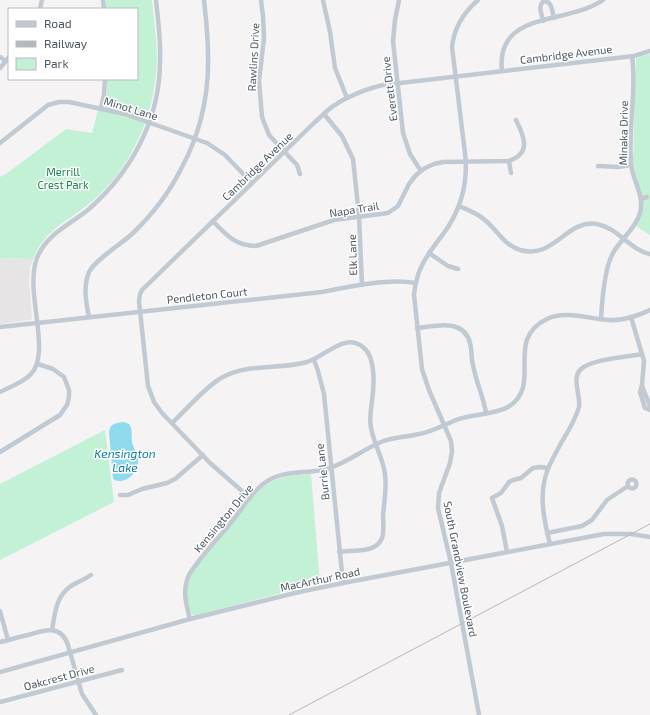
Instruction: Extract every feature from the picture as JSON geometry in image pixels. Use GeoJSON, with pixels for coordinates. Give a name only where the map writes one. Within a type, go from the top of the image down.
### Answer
{"type":"FeatureCollection","features":[{"type":"Feature","properties":{"kind":"street"},"geometry":{"type":"LineString","coordinates":[[0,392],[26,378],[32,373],[38,364],[40,352],[33,279],[35,265],[40,252],[55,232],[87,211],[116,183],[134,155],[149,122],[156,101],[160,74],[160,51],[156,0]]}},
{"type":"Feature","properties":{"kind":"street"},"geometry":{"type":"LineString","coordinates":[[89,317],[86,287],[90,271],[97,262],[132,235],[153,212],[182,168],[194,138],[202,111],[207,78],[208,46],[204,0]]}},
{"type":"Feature","properties":{"kind":"street","name":"Rawlins Drive"},"geometry":{"type":"LineString","coordinates":[[261,0],[264,26],[263,51],[259,80],[261,110],[267,131],[272,139],[297,165],[300,174]]}},
{"type":"Feature","properties":{"kind":"street"},"geometry":{"type":"LineString","coordinates":[[323,0],[330,32],[335,68],[347,98]]}},
{"type":"Feature","properties":{"kind":"street","name":"Everett Drive"},"geometry":{"type":"LineString","coordinates":[[399,0],[393,41],[397,83],[406,144],[413,160],[421,171]]}},
{"type":"Feature","properties":{"kind":"street","name":"South Grandview Boulevard"},"geometry":{"type":"LineString","coordinates":[[478,0],[461,18],[454,33],[452,51],[466,162],[464,186],[458,206],[448,227],[429,252],[420,267],[415,283],[414,295],[421,360],[425,378],[451,441],[452,455],[440,487],[438,503],[439,513],[451,563],[480,715]]}},
{"type":"Feature","properties":{"kind":"street"},"geometry":{"type":"LineString","coordinates":[[543,21],[540,7],[541,3],[544,1],[547,1],[550,4],[554,18]]}},
{"type":"Feature","properties":{"kind":"street"},"geometry":{"type":"LineString","coordinates":[[502,71],[503,50],[510,37],[521,28],[585,10],[599,1]]}},
{"type":"Feature","properties":{"kind":"street","name":"Cambridge Avenue"},"geometry":{"type":"LineString","coordinates":[[250,498],[220,473],[156,406],[150,392],[140,312],[139,297],[142,290],[324,114],[334,105],[347,98],[377,86],[632,56],[650,51]]}},
{"type":"Feature","properties":{"kind":"street","name":"Minaka Drive"},"geometry":{"type":"LineString","coordinates":[[601,319],[608,266],[612,254],[639,217],[641,208],[641,199],[631,165],[634,74],[632,56]]}},
{"type":"Feature","properties":{"kind":"street"},"geometry":{"type":"LineString","coordinates":[[0,57],[7,59],[0,68]]}},
{"type":"Feature","properties":{"kind":"street"},"geometry":{"type":"LineString","coordinates":[[101,108],[105,80]]}},
{"type":"Feature","properties":{"kind":"street","name":"Minot Lane"},"geometry":{"type":"LineString","coordinates":[[0,143],[38,112],[54,103],[69,102],[101,108],[149,122],[207,142],[219,150],[252,183]]}},
{"type":"Feature","properties":{"kind":"street","name":"Elk Lane"},"geometry":{"type":"LineString","coordinates":[[324,114],[342,136],[350,152],[355,173],[359,216],[362,285]]}},
{"type":"Feature","properties":{"kind":"street"},"geometry":{"type":"LineString","coordinates":[[511,173],[509,161],[520,155],[525,144],[524,137],[516,120]]}},
{"type":"Feature","properties":{"kind":"street","name":"Napa Trail"},"geometry":{"type":"LineString","coordinates":[[213,221],[232,240],[243,245],[256,246],[334,220],[381,214],[392,211],[398,206],[413,178],[431,165],[439,163],[509,161]]}},
{"type":"Feature","properties":{"kind":"street"},"geometry":{"type":"LineString","coordinates":[[598,166],[631,165]]}},
{"type":"Feature","properties":{"kind":"street"},"geometry":{"type":"LineString","coordinates":[[641,199],[647,198]]}},
{"type":"Feature","properties":{"kind":"street"},"geometry":{"type":"LineString","coordinates":[[458,206],[474,212],[484,219],[506,243],[526,251],[544,249],[572,230],[588,224],[607,227],[639,250],[650,254]]}},
{"type":"Feature","properties":{"kind":"street"},"geometry":{"type":"LineString","coordinates":[[429,252],[448,266],[458,269]]}},
{"type":"Feature","properties":{"kind":"street","name":"Pendleton Court"},"geometry":{"type":"LineString","coordinates":[[0,327],[322,292],[397,281],[415,283]]}},
{"type":"Feature","properties":{"kind":"street","name":"Kensington Drive"},"geometry":{"type":"LineString","coordinates":[[190,619],[185,592],[189,575],[250,498],[265,483],[287,474],[331,468],[350,460],[376,444],[391,439],[420,434],[465,417],[500,410],[509,406],[522,392],[526,377],[524,349],[530,335],[539,324],[551,318],[563,315],[615,320],[631,317],[650,310]]}},
{"type":"Feature","properties":{"kind":"street"},"geometry":{"type":"LineString","coordinates":[[631,317],[644,361],[640,392],[645,408],[650,410]]}},
{"type":"Feature","properties":{"kind":"street"},"geometry":{"type":"LineString","coordinates":[[417,328],[452,325],[461,329],[467,335],[486,413]]}},
{"type":"Feature","properties":{"kind":"street"},"geometry":{"type":"LineString","coordinates":[[172,424],[209,388],[224,376],[240,371],[287,366],[314,360],[338,345],[345,343],[356,344],[364,348],[372,362],[373,382],[370,424],[385,474],[386,486],[383,537],[379,544],[373,548],[339,552]]}},
{"type":"Feature","properties":{"kind":"street"},"geometry":{"type":"LineString","coordinates":[[550,544],[543,508],[543,488],[548,468],[576,416],[579,405],[577,376],[579,371],[594,362],[642,354]]}},
{"type":"Feature","properties":{"kind":"street","name":"Burrie Lane"},"geometry":{"type":"LineString","coordinates":[[314,360],[324,394],[343,583]]}},
{"type":"Feature","properties":{"kind":"street"},"geometry":{"type":"LineString","coordinates":[[0,452],[60,415],[67,405],[69,390],[64,377],[54,369],[38,364]]}},
{"type":"Feature","properties":{"kind":"street"},"geometry":{"type":"LineString","coordinates":[[642,385],[650,406]]}},
{"type":"Feature","properties":{"kind":"street"},"geometry":{"type":"LineString","coordinates":[[120,495],[128,495],[175,479],[203,455]]}},
{"type":"Feature","properties":{"kind":"street"},"geometry":{"type":"LineString","coordinates":[[507,552],[502,526],[492,498],[501,493],[509,482],[523,477],[533,468],[548,468]]}},
{"type":"Feature","properties":{"kind":"street"},"geometry":{"type":"LineString","coordinates":[[547,533],[582,526],[592,520],[607,500],[628,486]]}},
{"type":"Feature","properties":{"kind":"street","name":"MacArthur Road"},"geometry":{"type":"LineString","coordinates":[[0,672],[190,619],[343,583],[550,544],[612,534],[631,534],[650,537]]}},
{"type":"Feature","properties":{"kind":"street"},"geometry":{"type":"LineString","coordinates":[[52,630],[54,612],[60,597],[72,586],[91,575]]}},
{"type":"Feature","properties":{"kind":"street"},"geometry":{"type":"LineString","coordinates":[[0,611],[8,640]]}},
{"type":"Feature","properties":{"kind":"street"},"geometry":{"type":"LineString","coordinates":[[0,642],[46,630],[59,632],[65,637],[71,653],[82,694],[96,715]]}},
{"type":"Feature","properties":{"kind":"street","name":"Oakcrest Drive"},"geometry":{"type":"LineString","coordinates":[[0,702],[122,670]]}},
{"type":"Feature","properties":{"kind":"shaded area"},"geometry":{"type":"Polygon","coordinates":[[[0,258],[33,259],[30,268],[29,282],[32,318],[30,320],[0,324],[0,258]]]}},
{"type":"Feature","properties":{"kind":"green space","name":"Merrill Crest Park"},"geometry":{"type":"Polygon","coordinates":[[[106,0],[152,0],[157,53],[155,81],[152,101],[138,139],[118,174],[105,189],[90,203],[50,233],[38,249],[33,259],[0,258],[0,177],[66,129],[92,133],[98,110],[104,111],[107,98],[107,80],[138,80],[138,8],[106,8],[106,0]]]}},
{"type":"Feature","properties":{"kind":"green space"},"geometry":{"type":"Polygon","coordinates":[[[650,54],[650,235],[636,226],[640,217],[642,200],[633,159],[636,59],[650,54]]]}},
{"type":"Feature","properties":{"kind":"green space"},"geometry":{"type":"Polygon","coordinates":[[[105,430],[114,502],[0,560],[0,484],[105,430]]]}},
{"type":"Feature","properties":{"kind":"green space"},"geometry":{"type":"Polygon","coordinates":[[[311,474],[320,583],[198,615],[192,615],[188,602],[187,591],[192,573],[254,496],[267,484],[280,478],[293,475],[311,474]]]}},
{"type":"Feature","properties":{"kind":"water","name":"Kensington Lake"},"geometry":{"type":"Polygon","coordinates":[[[124,422],[129,424],[131,428],[132,442],[137,455],[138,465],[131,476],[123,481],[119,481],[114,480],[113,478],[109,432],[112,425],[124,422]]]}},
{"type":"Feature","properties":{"kind":"railway"},"geometry":{"type":"LineString","coordinates":[[289,715],[650,524]]}}]}
